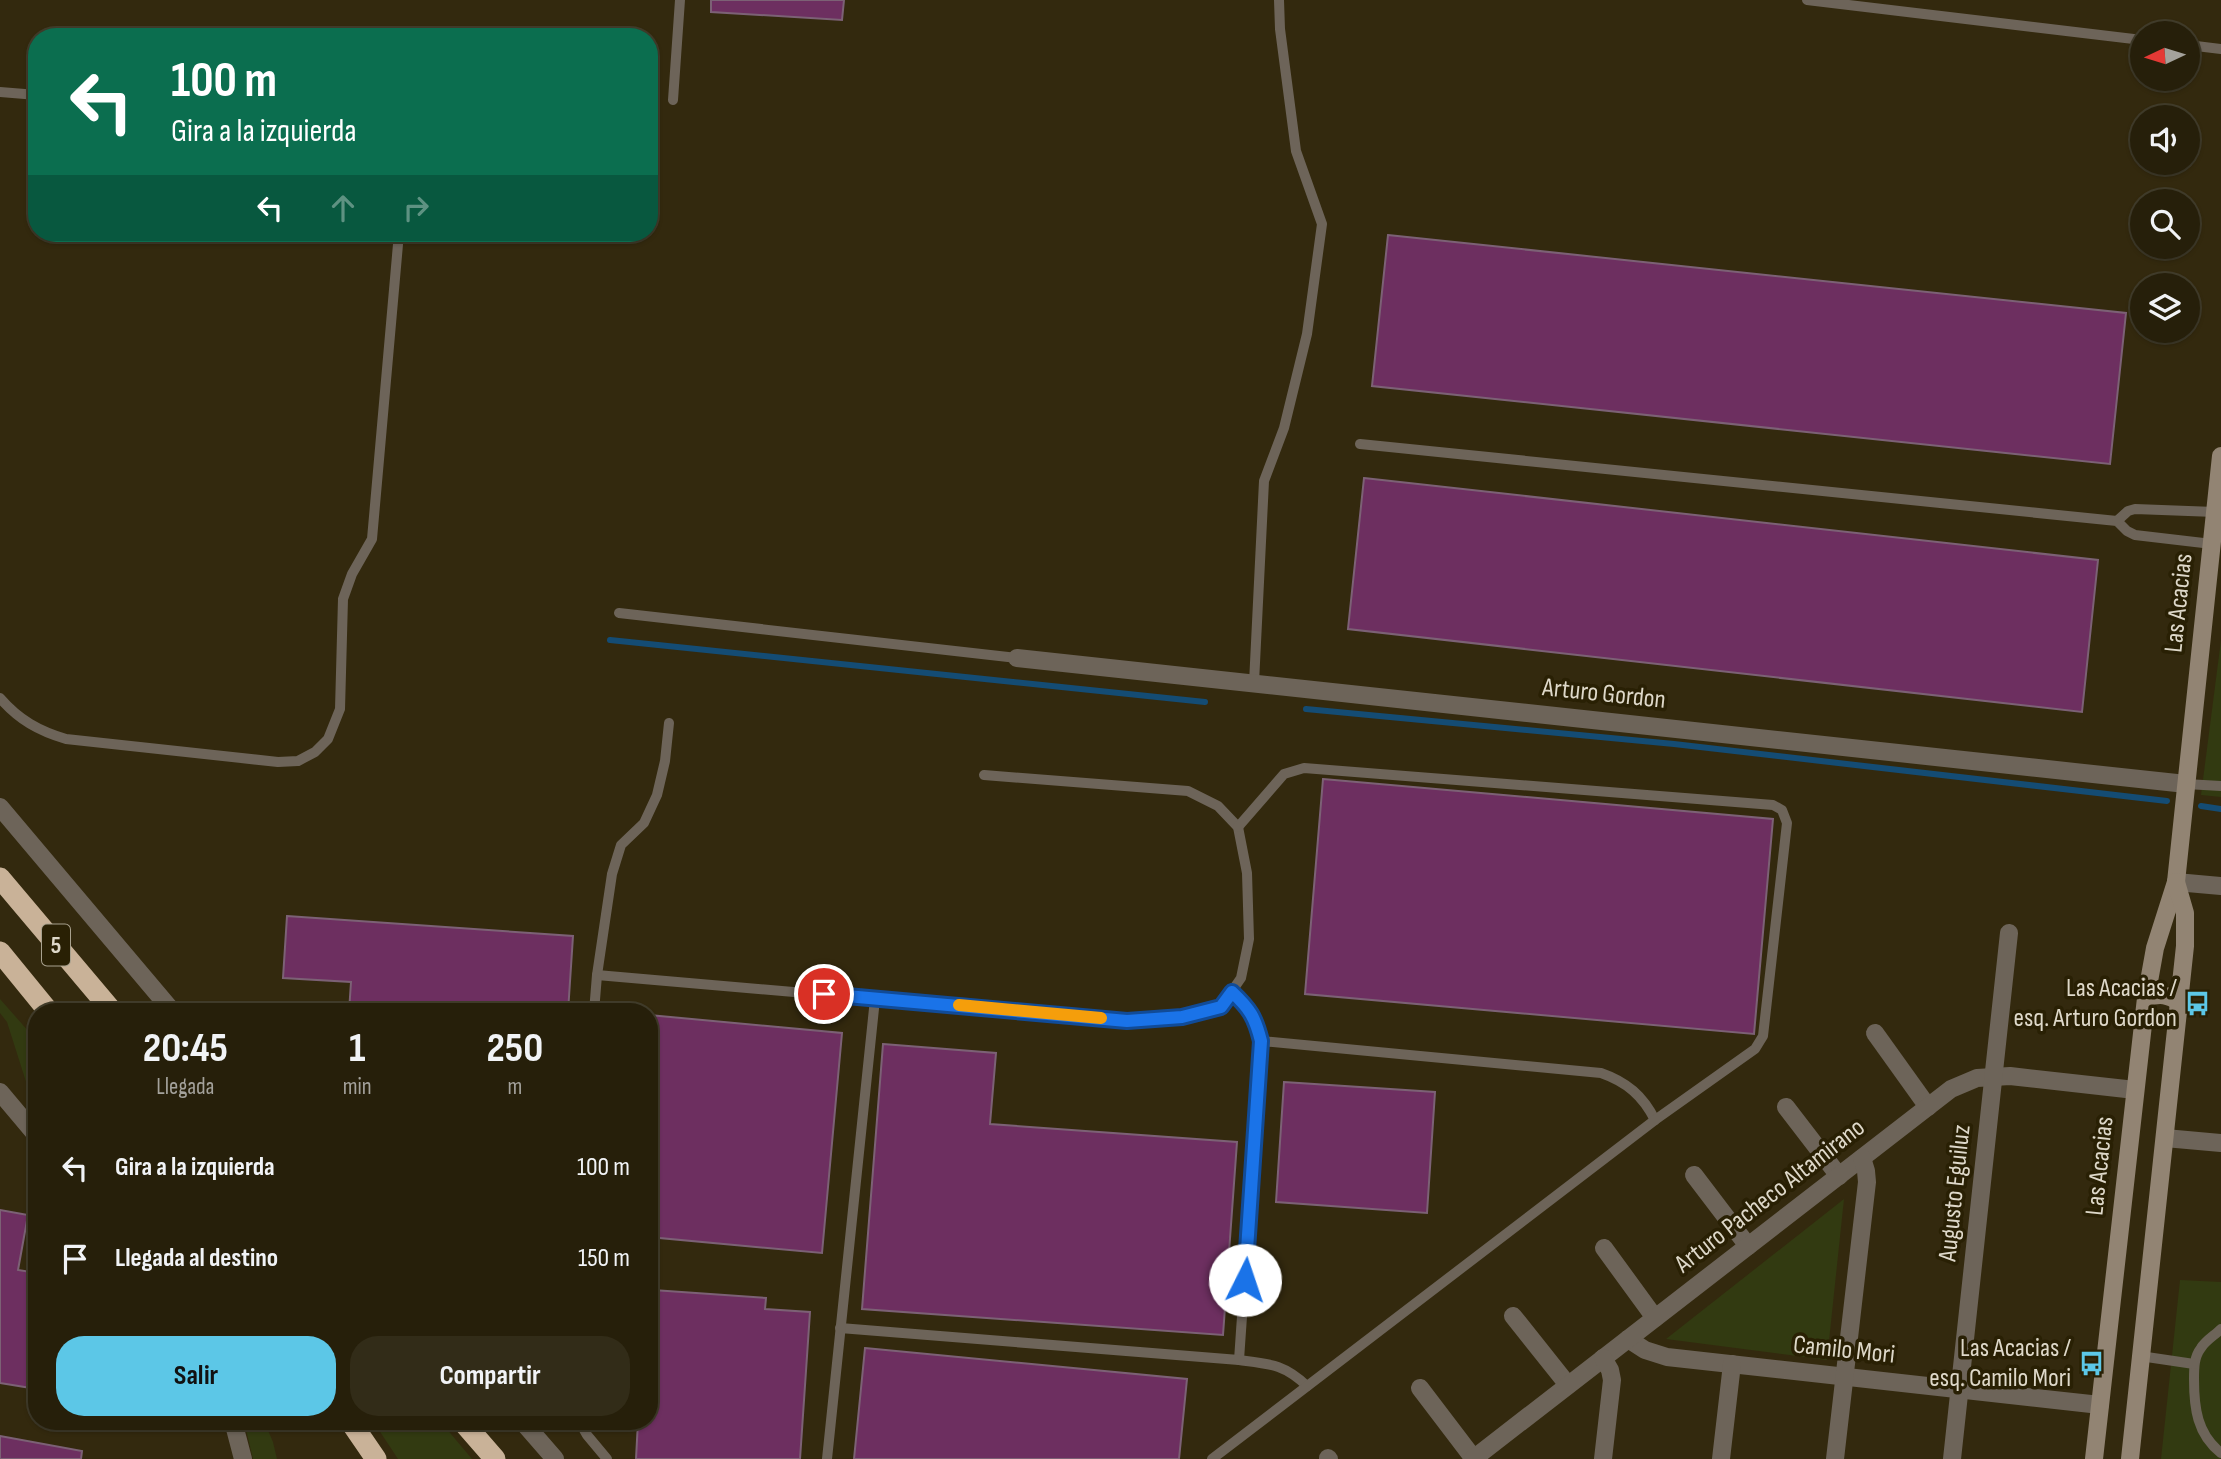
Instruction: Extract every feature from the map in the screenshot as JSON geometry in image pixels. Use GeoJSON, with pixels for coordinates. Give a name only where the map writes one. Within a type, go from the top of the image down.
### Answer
{"type":"FeatureCollection","features":[{"type":"Feature","properties":{"kind":"highway","name":"5"},"geometry":{"type":"LineString","coordinates":[[0,878],[105,1003]]}},
{"type":"Feature","properties":{"kind":"highway","name":"5"},"geometry":{"type":"LineString","coordinates":[[0,952],[42,1003]]}},
{"type":"Feature","properties":{"kind":"highway"},"geometry":{"type":"LineString","coordinates":[[356,1430],[376,1459]]}},
{"type":"Feature","properties":{"kind":"highway"},"geometry":{"type":"LineString","coordinates":[[470,1430],[495,1459]]}},
{"type":"Feature","properties":{"kind":"main road","name":"Las Acacias"},"geometry":{"type":"LineString","coordinates":[[2094,1459],[2146,998],[2155,948],[2176,882],[2221,456]]}},
{"type":"Feature","properties":{"kind":"main road","name":"Las Acacias"},"geometry":{"type":"LineString","coordinates":[[2130,1459],[2186,931],[2185,913],[2176,882]]}},
{"type":"Feature","properties":{"kind":"main road"},"geometry":{"type":"LineString","coordinates":[[2146,998],[2162,994],[2180,1003]]}},
{"type":"Feature","properties":{"kind":"street","name":"Arturo Gordon"},"geometry":{"type":"LineString","coordinates":[[1017,657],[2186,784]]}},
{"type":"Feature","properties":{"kind":"street"},"geometry":{"type":"LineString","coordinates":[[0,807],[165,1003]]}},
{"type":"Feature","properties":{"kind":"street"},"geometry":{"type":"LineString","coordinates":[[2176,882],[2221,886]]}},
{"type":"Feature","properties":{"kind":"street","name":"Augusto Eguiluz"},"geometry":{"type":"LineString","coordinates":[[1952,1459],[2009,933]]}},
{"type":"Feature","properties":{"kind":"street"},"geometry":{"type":"LineString","coordinates":[[1875,1033],[1928,1107]]}},
{"type":"Feature","properties":{"kind":"street","name":"Arturo Pacheco Altamirano"},"geometry":{"type":"LineString","coordinates":[[1478,1457],[1961,1084],[1977,1078],[1995,1076],[2135,1090]]}},
{"type":"Feature","properties":{"kind":"street"},"geometry":{"type":"LineString","coordinates":[[0,1092],[28,1125]]}},
{"type":"Feature","properties":{"kind":"street"},"geometry":{"type":"LineString","coordinates":[[1786,1107],[1839,1176]]}},
{"type":"Feature","properties":{"kind":"street"},"geometry":{"type":"LineString","coordinates":[[2165,1138],[2221,1143]]}},
{"type":"Feature","properties":{"kind":"street"},"geometry":{"type":"LineString","coordinates":[[1835,1459],[1867,1182],[1862,1158]]}},
{"type":"Feature","properties":{"kind":"street"},"geometry":{"type":"LineString","coordinates":[[1694,1175],[1748,1246]]}},
{"type":"Feature","properties":{"kind":"street"},"geometry":{"type":"LineString","coordinates":[[1604,1248],[1655,1318]]}},
{"type":"Feature","properties":{"kind":"street"},"geometry":{"type":"LineString","coordinates":[[1513,1316],[1568,1385]]}},
{"type":"Feature","properties":{"kind":"street","name":"Camilo Mori"},"geometry":{"type":"LineString","coordinates":[[1628,1339],[1656,1354],[2100,1405]]}},
{"type":"Feature","properties":{"kind":"street"},"geometry":{"type":"LineString","coordinates":[[1603,1358],[1611,1370],[1612,1380],[1603,1459]]}},
{"type":"Feature","properties":{"kind":"street"},"geometry":{"type":"LineString","coordinates":[[1721,1459],[1731,1364]]}},
{"type":"Feature","properties":{"kind":"street"},"geometry":{"type":"LineString","coordinates":[[1420,1388],[1478,1457]]}},
{"type":"Feature","properties":{"kind":"street"},"geometry":{"type":"LineString","coordinates":[[235,1430],[243,1459]]}},
{"type":"Feature","properties":{"kind":"street"},"geometry":{"type":"LineString","coordinates":[[530,1430],[555,1459]]}},
{"type":"Feature","properties":{"kind":"lane"},"geometry":{"type":"LineString","coordinates":[[673,100],[680,0]]}},
{"type":"Feature","properties":{"kind":"lane"},"geometry":{"type":"LineString","coordinates":[[1254,683],[1264,481],[1284,428],[1307,334],[1322,224],[1296,151],[1279,0]]}},
{"type":"Feature","properties":{"kind":"lane"},"geometry":{"type":"LineString","coordinates":[[1807,0],[2130,39]]}},
{"type":"Feature","properties":{"kind":"lane"},"geometry":{"type":"LineString","coordinates":[[2200,47],[2221,49]]}},
{"type":"Feature","properties":{"kind":"lane"},"geometry":{"type":"LineString","coordinates":[[0,92],[28,94]]}},
{"type":"Feature","properties":{"kind":"lane"},"geometry":{"type":"LineString","coordinates":[[0,698],[25,723],[66,739],[278,762],[298,761],[315,752],[328,739],[340,709],[343,599],[352,574],[372,539],[398,242]]}},
{"type":"Feature","properties":{"kind":"lane"},"geometry":{"type":"LineString","coordinates":[[1360,444],[2117,521],[2135,535],[2211,544]]}},
{"type":"Feature","properties":{"kind":"lane"},"geometry":{"type":"LineString","coordinates":[[2117,521],[2127,511],[2135,509],[2215,512]]}},
{"type":"Feature","properties":{"kind":"lane"},"geometry":{"type":"LineString","coordinates":[[619,613],[1017,657]]}},
{"type":"Feature","properties":{"kind":"lane"},"geometry":{"type":"LineString","coordinates":[[595,1003],[612,874],[621,845],[644,822],[657,795],[665,761],[669,723]]}},
{"type":"Feature","properties":{"kind":"lane"},"geometry":{"type":"LineString","coordinates":[[1212,1459],[1655,1120],[1755,1049],[1763,1036],[1787,823],[1786,816],[1773,805],[1304,768],[1284,774],[1238,827]]}},
{"type":"Feature","properties":{"kind":"lane"},"geometry":{"type":"LineString","coordinates":[[597,975],[1127,1021],[1182,1017],[1221,1007],[1241,978],[1249,939],[1247,873],[1238,827],[1218,806],[1188,791],[984,775]]}},
{"type":"Feature","properties":{"kind":"lane"},"geometry":{"type":"LineString","coordinates":[[2186,784],[2221,786]]}},
{"type":"Feature","properties":{"kind":"lane"},"geometry":{"type":"LineString","coordinates":[[1232,992],[1247,1005],[1256,1019],[1261,1041],[1239,1360]]}},
{"type":"Feature","properties":{"kind":"lane"},"geometry":{"type":"LineString","coordinates":[[827,1459],[876,999]]}},
{"type":"Feature","properties":{"kind":"lane"},"geometry":{"type":"LineString","coordinates":[[1261,1041],[1601,1073],[1634,1090],[1643,1099],[1655,1120]]}},
{"type":"Feature","properties":{"kind":"lane"},"geometry":{"type":"LineString","coordinates":[[841,1328],[1239,1360],[1275,1365],[1293,1373],[1307,1387]]}},
{"type":"Feature","properties":{"kind":"lane"},"geometry":{"type":"LineString","coordinates":[[2221,1329],[2201,1348],[2194,1364],[2194,1404],[2199,1423],[2208,1441],[2221,1453]]}},
{"type":"Feature","properties":{"kind":"lane"},"geometry":{"type":"LineString","coordinates":[[2140,1356],[2194,1364]]}},
{"type":"Feature","properties":{"kind":"lane"},"geometry":{"type":"LineString","coordinates":[[584,1430],[607,1459]]}},
{"type":"Feature","properties":{"kind":"green space"},"geometry":{"type":"Polygon","coordinates":[[[2221,640],[2221,797],[2201,795],[2221,640]]]}},
{"type":"Feature","properties":{"kind":"green space"},"geometry":{"type":"Polygon","coordinates":[[[0,999],[28,1031],[28,1088],[7,1022],[0,1013],[0,999]]]}},
{"type":"Feature","properties":{"kind":"green space"},"geometry":{"type":"Polygon","coordinates":[[[1844,1199],[1827,1360],[1666,1339],[1844,1199]]]}},
{"type":"Feature","properties":{"kind":"green space"},"geometry":{"type":"Polygon","coordinates":[[[2180,1280],[2221,1282],[2221,1459],[2161,1459],[2180,1280]]]}},
{"type":"Feature","properties":{"kind":"green space"},"geometry":{"type":"Polygon","coordinates":[[[246,1430],[268,1430],[277,1459],[253,1459],[246,1430]]]}},
{"type":"Feature","properties":{"kind":"green space"},"geometry":{"type":"Polygon","coordinates":[[[379,1430],[448,1430],[472,1459],[398,1459],[379,1430]]]}},
{"type":"Feature","properties":{"kind":"building"},"geometry":{"type":"Polygon","coordinates":[[[711,0],[844,0],[842,20],[711,12],[711,0]]]}},
{"type":"Feature","properties":{"kind":"building"},"geometry":{"type":"Polygon","coordinates":[[[1388,235],[2126,313],[2110,464],[1372,386],[1388,235]]]}},
{"type":"Feature","properties":{"kind":"building"},"geometry":{"type":"Polygon","coordinates":[[[1364,478],[2098,560],[2082,712],[1348,629],[1364,478]]]}},
{"type":"Feature","properties":{"kind":"building"},"geometry":{"type":"Polygon","coordinates":[[[1323,779],[1773,819],[1754,1034],[1305,994],[1323,779]]]}},
{"type":"Feature","properties":{"kind":"building"},"geometry":{"type":"Polygon","coordinates":[[[287,916],[573,936],[569,1003],[350,1003],[351,982],[283,978],[287,916]]]}},
{"type":"Feature","properties":{"kind":"building"},"geometry":{"type":"Polygon","coordinates":[[[658,1016],[842,1033],[822,1253],[658,1238],[658,1016]]]}},
{"type":"Feature","properties":{"kind":"building"},"geometry":{"type":"Polygon","coordinates":[[[883,1044],[996,1053],[990,1124],[1237,1142],[1223,1335],[862,1309],[883,1044]]]}},
{"type":"Feature","properties":{"kind":"building"},"geometry":{"type":"Polygon","coordinates":[[[1284,1082],[1435,1092],[1427,1213],[1276,1202],[1284,1082]]]}},
{"type":"Feature","properties":{"kind":"building"},"geometry":{"type":"Polygon","coordinates":[[[0,1210],[28,1215],[18,1270],[28,1272],[28,1388],[0,1383],[0,1210]]]}},
{"type":"Feature","properties":{"kind":"building"},"geometry":{"type":"Polygon","coordinates":[[[658,1290],[766,1298],[765,1309],[810,1312],[800,1459],[636,1459],[638,1430],[658,1430],[658,1290]]]}},
{"type":"Feature","properties":{"kind":"building"},"geometry":{"type":"Polygon","coordinates":[[[865,1348],[1187,1379],[1179,1459],[854,1459],[865,1348]]]}},
{"type":"Feature","properties":{"kind":"building"},"geometry":{"type":"Polygon","coordinates":[[[0,1436],[82,1451],[81,1459],[0,1459],[0,1436]]]}},
{"type":"Feature","properties":{"kind":"waterway"},"geometry":{"type":"LineString","coordinates":[[610,640],[1205,702]]}},
{"type":"Feature","properties":{"kind":"waterway"},"geometry":{"type":"LineString","coordinates":[[1306,709],[1674,744],[2167,801]]}},
{"type":"Feature","properties":{"kind":"waterway"},"geometry":{"type":"LineString","coordinates":[[2201,806],[2221,809]]}},
{"type":"Feature","properties":{"kind":"slow traffic"},"geometry":{"type":"LineString","coordinates":[[959,1005],[1101,1018]]}},
{"type":"Feature","properties":{"kind":"place","name":"Las Acacias / esq. Arturo Gordon"},"geometry":{"type":"Point","coordinates":[2197,1003]}},
{"type":"Feature","properties":{"kind":"place","name":"Las Acacias / esq. Camilo Mori"},"geometry":{"type":"Point","coordinates":[2091,1363]}},
{"type":"Feature","properties":{"kind":"route"},"geometry":{"type":"LineString","coordinates":[[824,994],[1127,1021],[1182,1017],[1221,1007],[1232,992],[1247,1005],[1256,1019],[1261,1041],[1245,1280]]}}]}
